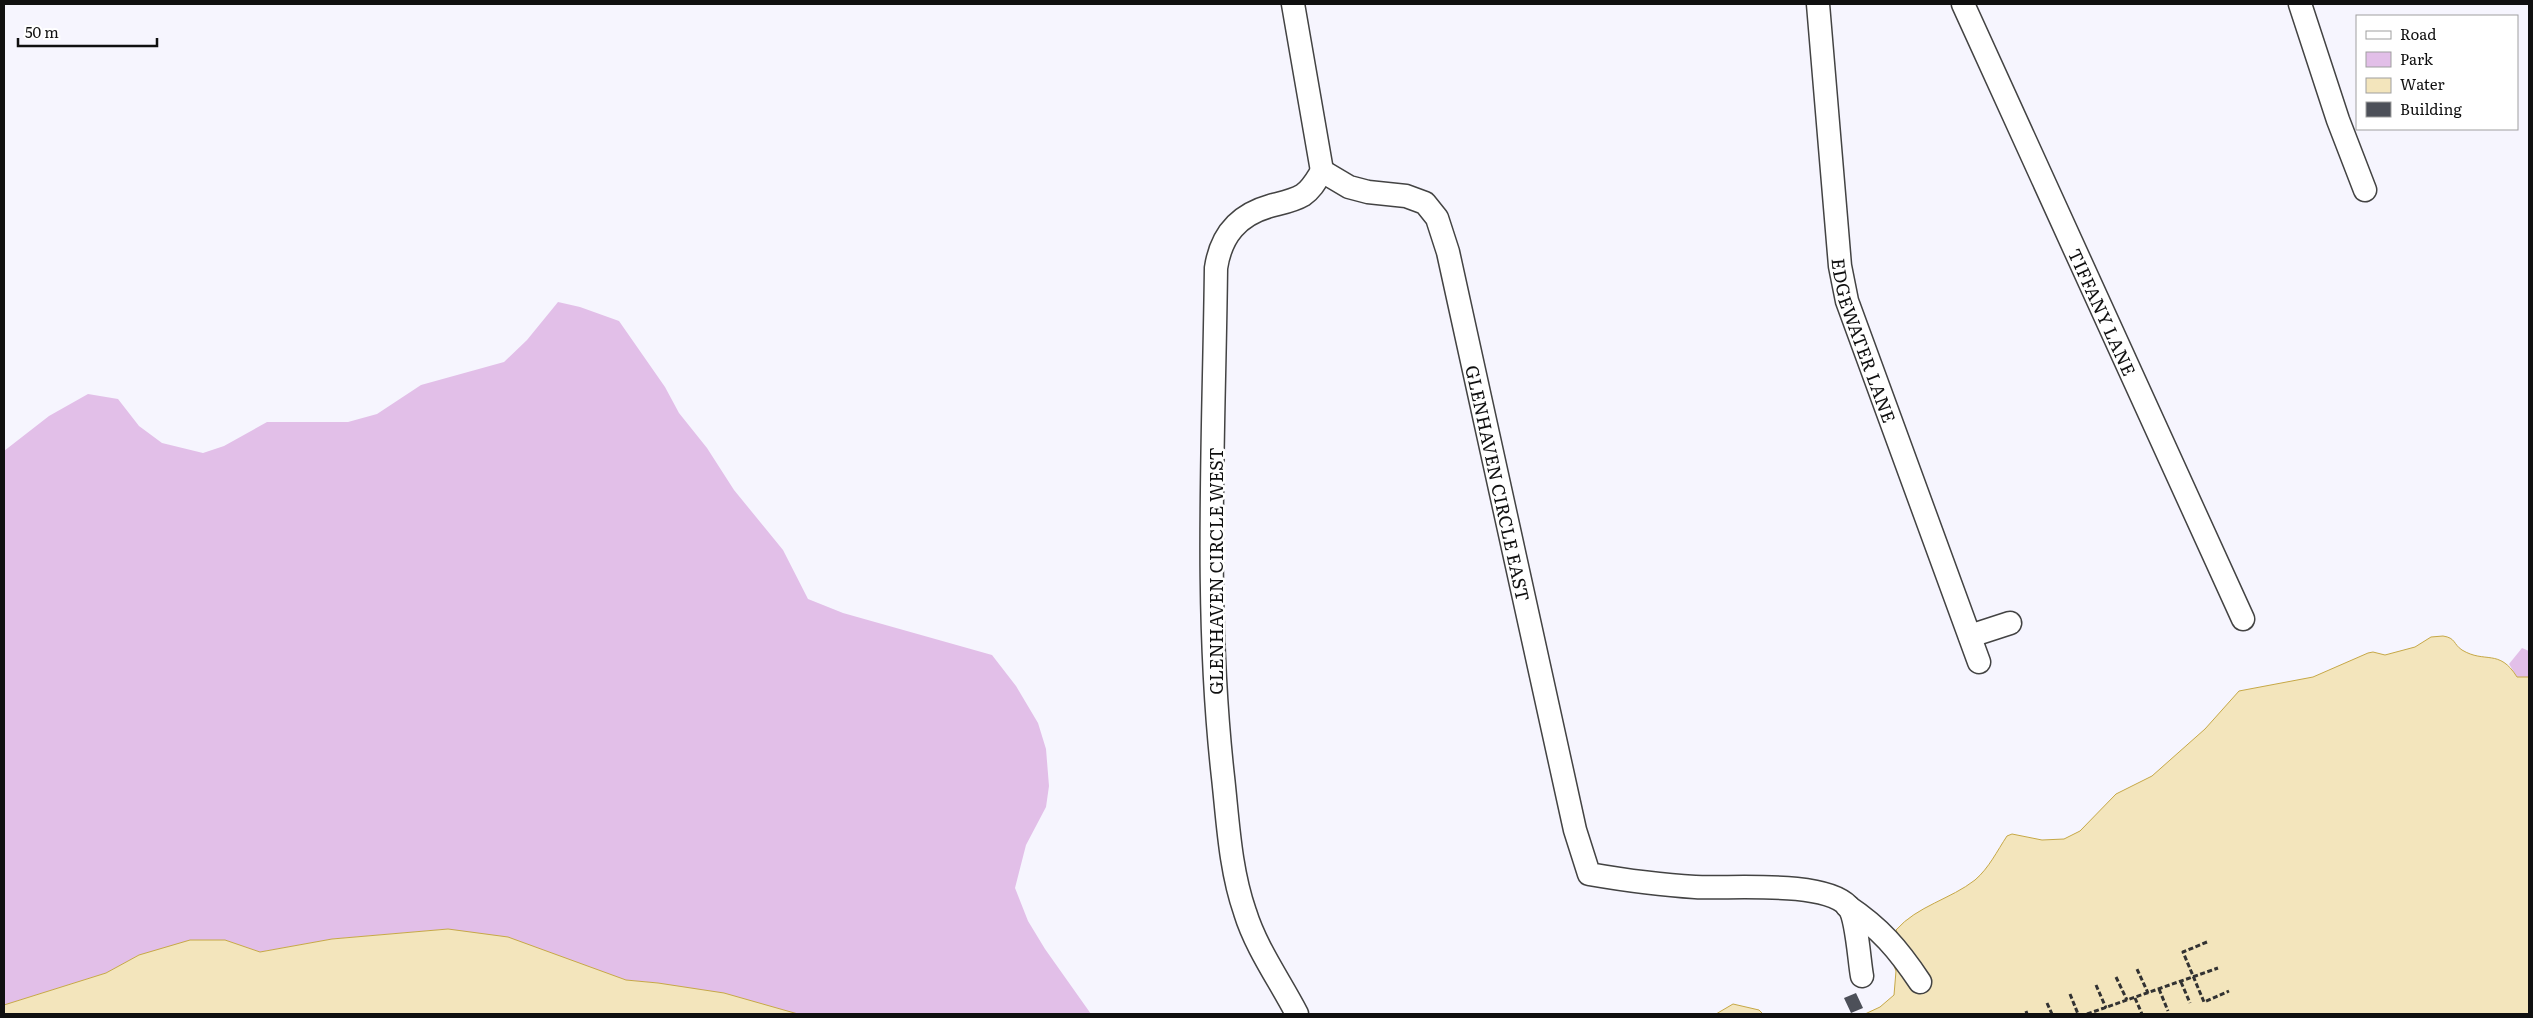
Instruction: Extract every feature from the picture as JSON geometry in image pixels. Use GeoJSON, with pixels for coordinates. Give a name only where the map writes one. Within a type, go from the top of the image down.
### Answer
{"type":"FeatureCollection","features":[{"type":"Feature","properties":{"kind":"street"},"geometry":{"type":"LineString","coordinates":[[1293,4],[1322,171]]}},
{"type":"Feature","properties":{"kind":"street","name":"EDGEWATER LANE"},"geometry":{"type":"LineString","coordinates":[[1818,4],[1843,284],[1868,364],[1979,662]]}},
{"type":"Feature","properties":{"kind":"street","name":"TIFFANY LANE"},"geometry":{"type":"LineString","coordinates":[[1963,4],[2243,619]]}},
{"type":"Feature","properties":{"kind":"street"},"geometry":{"type":"LineString","coordinates":[[2300,4],[2338,120],[2365,190]]}},
{"type":"Feature","properties":{"kind":"street","name":"GLENHAVEN CIRCLE EAST"},"geometry":{"type":"LineString","coordinates":[[1322,171],[1349,187],[1418,199],[1433,211],[1441,226],[1575,830],[1589,874],[1695,887],[1802,889],[1824,894],[1847,906]]}},
{"type":"Feature","properties":{"kind":"street","name":"GLENHAVEN CIRCLE WEST"},"geometry":{"type":"LineString","coordinates":[[1297,1014],[1253,932],[1242,903],[1230,838],[1217,730],[1212,647],[1216,268],[1222,242],[1235,224],[1257,210],[1295,199],[1305,194],[1322,171]]}},
{"type":"Feature","properties":{"kind":"street"},"geometry":{"type":"LineString","coordinates":[[1970,636],[2010,623]]}},
{"type":"Feature","properties":{"kind":"street"},"geometry":{"type":"LineString","coordinates":[[1847,906],[1854,915],[1862,976]]}},
{"type":"Feature","properties":{"kind":"street"},"geometry":{"type":"LineString","coordinates":[[1847,906],[1881,931],[1899,951],[1920,982]]}},
{"type":"Feature","properties":{"kind":"path"},"geometry":{"type":"LineString","coordinates":[[2207,942],[2182,952],[2193,978],[2204,1002],[2229,992]]}},
{"type":"Feature","properties":{"kind":"path"},"geometry":{"type":"LineString","coordinates":[[2087,1014],[2096,1013],[2218,968]]}},
{"type":"Feature","properties":{"kind":"path"},"geometry":{"type":"LineString","coordinates":[[2137,969],[2148,993]]}},
{"type":"Feature","properties":{"kind":"path"},"geometry":{"type":"LineString","coordinates":[[2116,977],[2127,1000]]}},
{"type":"Feature","properties":{"kind":"path"},"geometry":{"type":"LineString","coordinates":[[2181,982],[2190,1003]]}},
{"type":"Feature","properties":{"kind":"path"},"geometry":{"type":"LineString","coordinates":[[2096,985],[2106,1008]]}},
{"type":"Feature","properties":{"kind":"path"},"geometry":{"type":"LineString","coordinates":[[2159,989],[2168,1011]]}},
{"type":"Feature","properties":{"kind":"path"},"geometry":{"type":"LineString","coordinates":[[2070,994],[2078,1014]]}},
{"type":"Feature","properties":{"kind":"path"},"geometry":{"type":"LineString","coordinates":[[2135,998],[2142,1014]]}},
{"type":"Feature","properties":{"kind":"path"},"geometry":{"type":"LineString","coordinates":[[2047,1003],[2052,1014]]}},
{"type":"Feature","properties":{"kind":"green space"},"geometry":{"type":"Polygon","coordinates":[[[558,302],[580,307],[619,321],[665,387],[679,413],[707,448],[734,490],[783,550],[808,599],[843,613],[992,655],[1016,686],[1038,723],[1046,749],[1049,786],[1046,807],[1026,845],[1015,888],[1028,921],[1045,949],[1091,1014],[798,1014],[658,983],[626,980],[555,956],[448,929],[332,939],[260,952],[225,940],[139,955],[106,973],[4,1005],[4,451],[49,416],[88,394],[118,399],[139,426],[162,443],[203,453],[224,446],[267,422],[348,422],[377,414],[421,385],[504,362],[527,340],[558,302]]]}},
{"type":"Feature","properties":{"kind":"green space"},"geometry":{"type":"Polygon","coordinates":[[[2522,648],[2529,651],[2529,677],[2517,677],[2509,664],[2522,648]]]}},
{"type":"Feature","properties":{"kind":"water"},"geometry":{"type":"Polygon","coordinates":[[[2443,636],[2450,638],[2459,648],[2470,654],[2498,659],[2510,668],[2517,677],[2529,677],[2529,1014],[1865,1014],[1880,1007],[1894,995],[1896,971],[1891,958],[1906,944],[1899,937],[1896,930],[1914,915],[1966,887],[1975,880],[1989,865],[2007,836],[2012,834],[2042,840],[2064,839],[2080,831],[2116,794],[2152,776],[2205,729],[2239,691],[2313,677],[2368,653],[2373,652],[2385,655],[2415,647],[2431,637],[2443,636]]]}},
{"type":"Feature","properties":{"kind":"water"},"geometry":{"type":"Polygon","coordinates":[[[448,929],[508,937],[626,980],[724,993],[798,1014],[4,1014],[4,1005],[106,973],[139,955],[190,940],[225,940],[260,952],[332,939],[448,929]]]}},
{"type":"Feature","properties":{"kind":"water"},"geometry":{"type":"Polygon","coordinates":[[[1733,1004],[1759,1010],[1763,1014],[1716,1014],[1733,1004]]]}},
{"type":"Feature","properties":{"kind":"building"},"geometry":{"type":"Polygon","coordinates":[[[1856,993],[1863,1008],[1851,1013],[1844,998],[1856,993]]]}}]}
